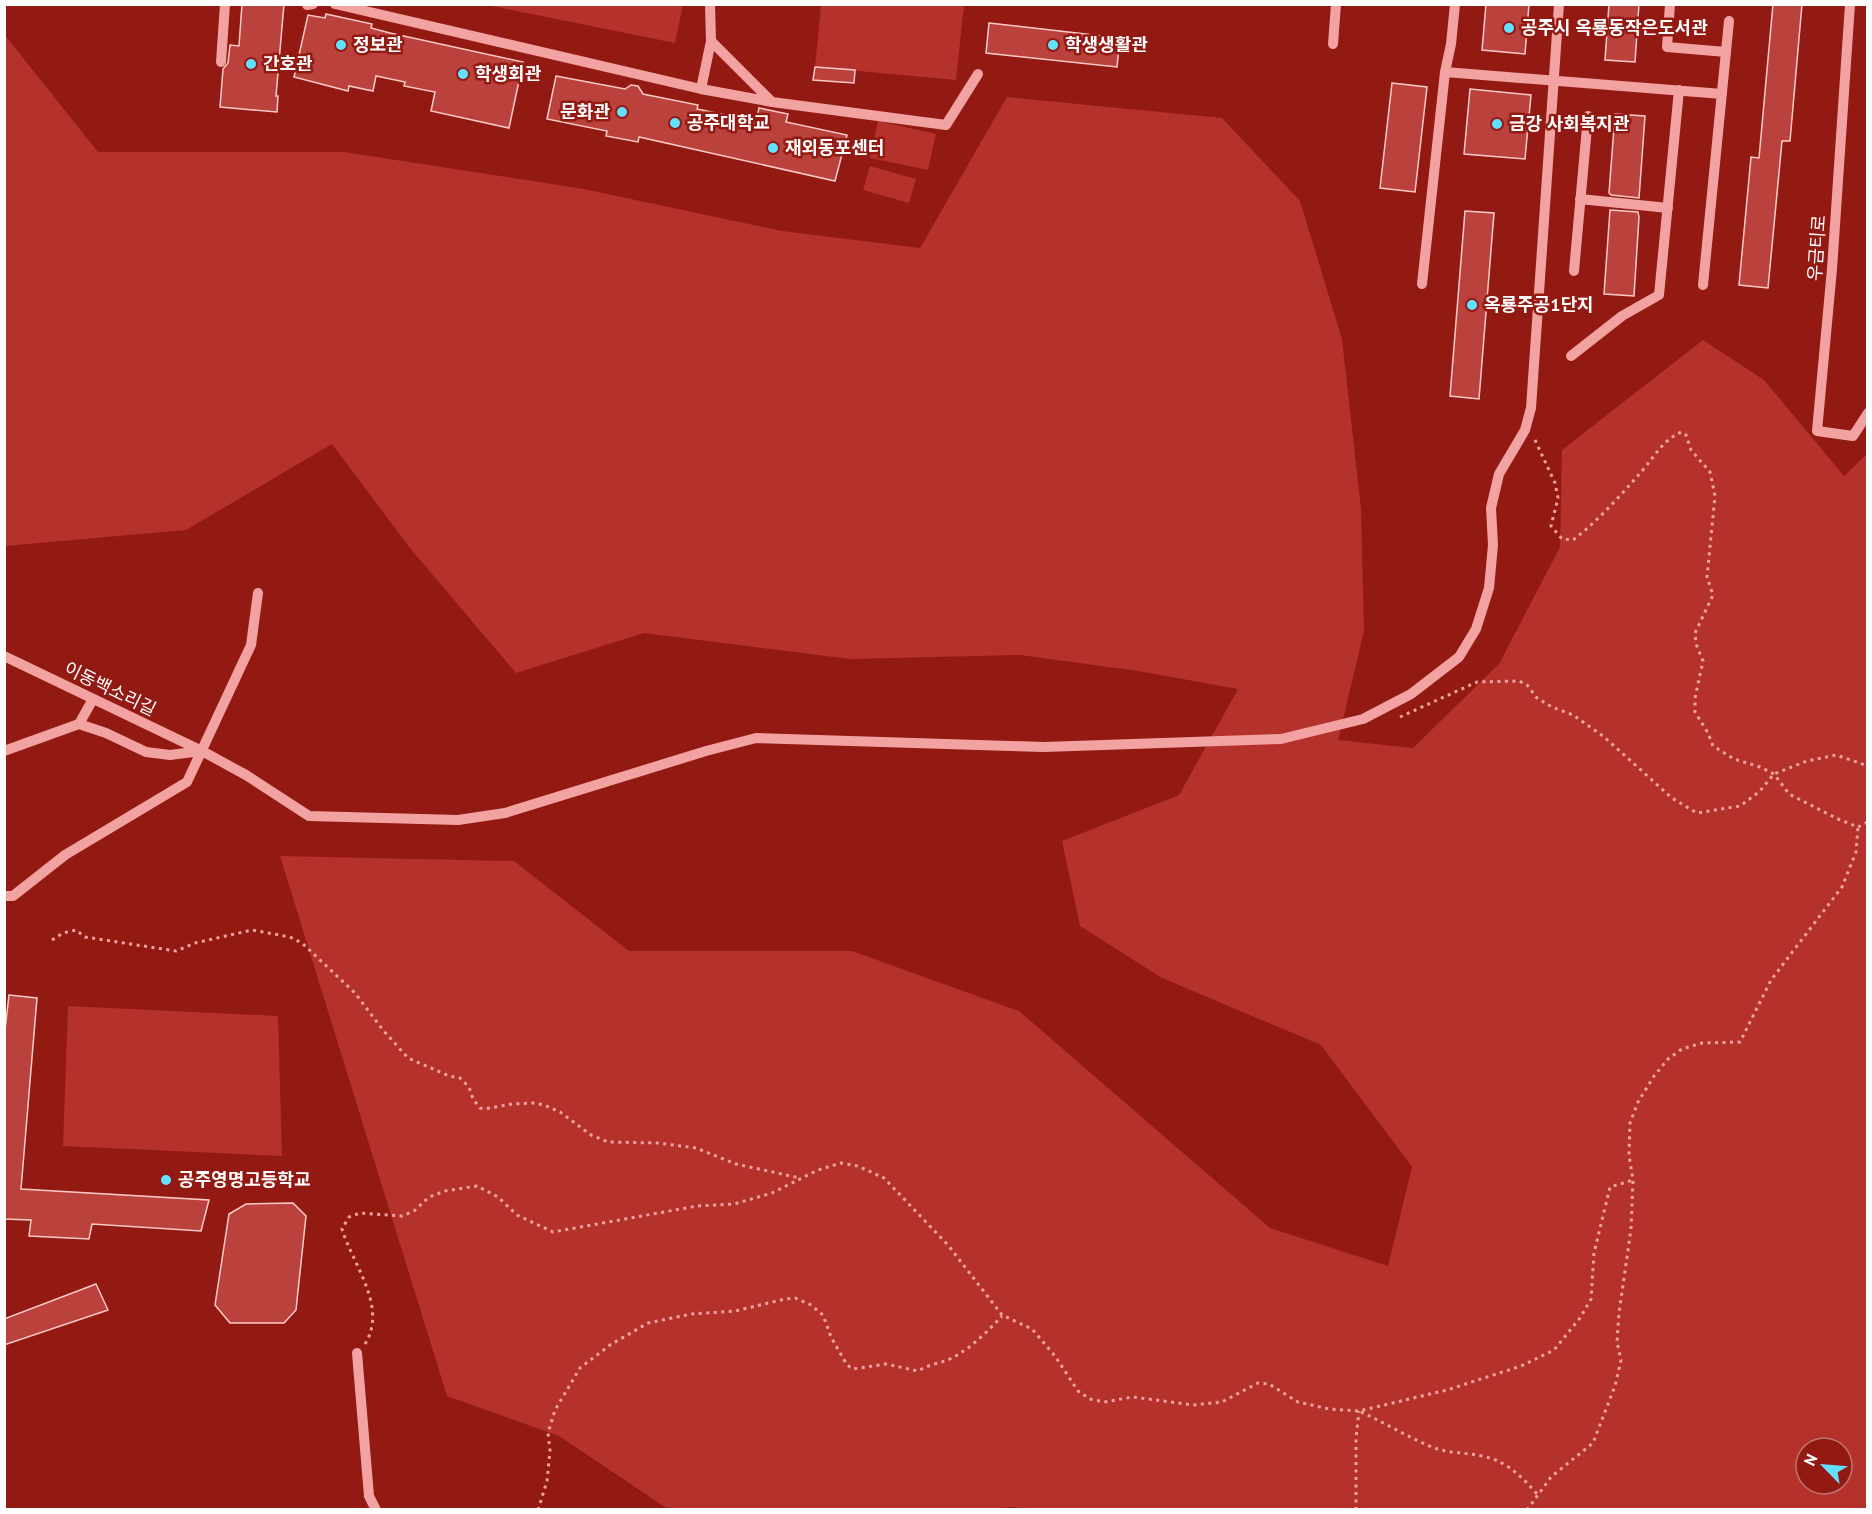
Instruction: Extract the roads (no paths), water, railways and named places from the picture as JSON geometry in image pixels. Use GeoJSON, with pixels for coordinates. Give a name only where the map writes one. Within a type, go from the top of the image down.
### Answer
{"type":"FeatureCollection","features":[{"type":"Feature","properties":{"kind":"street"},"geometry":{"type":"LineString","coordinates":[[221,62],[225,4]]}},
{"type":"Feature","properties":{"kind":"street"},"geometry":{"type":"LineString","coordinates":[[307,5],[313,4]]}},
{"type":"Feature","properties":{"kind":"street"},"geometry":{"type":"LineString","coordinates":[[335,4],[701,89],[772,102],[946,125],[978,74]]}},
{"type":"Feature","properties":{"kind":"street"},"geometry":{"type":"LineString","coordinates":[[701,89],[711,41],[710,4]]}},
{"type":"Feature","properties":{"kind":"street"},"geometry":{"type":"LineString","coordinates":[[1333,44],[1336,4]]}},
{"type":"Feature","properties":{"kind":"street"},"geometry":{"type":"LineString","coordinates":[[1422,284],[1445,72],[1451,44],[1455,4]]}},
{"type":"Feature","properties":{"kind":"street","name":"이동백소리길"},"geometry":{"type":"LineString","coordinates":[[4,657],[202,751],[246,775],[309,816],[458,820],[505,813],[648,771],[706,751],[756,738],[1044,747],[1281,739],[1362,719],[1411,694],[1459,657],[1476,628],[1489,588],[1494,544],[1491,508],[1499,474],[1525,430],[1531,408],[1559,4]]}},
{"type":"Feature","properties":{"kind":"street"},"geometry":{"type":"LineString","coordinates":[[1670,4],[1667,47],[1726,51]]}},
{"type":"Feature","properties":{"kind":"street","name":"우금티로"},"geometry":{"type":"LineString","coordinates":[[1850,4],[1832,269],[1817,431],[1853,436],[1868,413]]}},
{"type":"Feature","properties":{"kind":"street"},"geometry":{"type":"LineString","coordinates":[[1702,285],[1729,21]]}},
{"type":"Feature","properties":{"kind":"street"},"geometry":{"type":"LineString","coordinates":[[711,41],[772,102]]}},
{"type":"Feature","properties":{"kind":"street"},"geometry":{"type":"LineString","coordinates":[[1445,72],[1722,94]]}},
{"type":"Feature","properties":{"kind":"street"},"geometry":{"type":"LineString","coordinates":[[1571,356],[1622,316],[1659,295],[1679,90]]}},
{"type":"Feature","properties":{"kind":"street"},"geometry":{"type":"LineString","coordinates":[[1574,271],[1588,116]]}},
{"type":"Feature","properties":{"kind":"street"},"geometry":{"type":"LineString","coordinates":[[1580,199],[1668,208]]}},
{"type":"Feature","properties":{"kind":"street"},"geometry":{"type":"LineString","coordinates":[[4,896],[13,897],[65,855],[187,782],[251,645],[258,594]]}},
{"type":"Feature","properties":{"kind":"street"},"geometry":{"type":"LineString","coordinates":[[79,724],[93,699]]}},
{"type":"Feature","properties":{"kind":"street"},"geometry":{"type":"LineString","coordinates":[[4,751],[79,724],[106,733],[146,752],[170,755],[202,751]]}},
{"type":"Feature","properties":{"kind":"street"},"geometry":{"type":"LineString","coordinates":[[357,1353],[369,1496],[376,1509]]}},
{"type":"Feature","properties":{"kind":"place","name":"공주시 옥룡동작은도서관"},"geometry":{"type":"Point","coordinates":[1509,28]}},
{"type":"Feature","properties":{"kind":"place","name":"정보관"},"geometry":{"type":"Point","coordinates":[341,45]}},
{"type":"Feature","properties":{"kind":"place","name":"학생생활관"},"geometry":{"type":"Point","coordinates":[1053,45]}},
{"type":"Feature","properties":{"kind":"place","name":"간호관"},"geometry":{"type":"Point","coordinates":[251,64]}},
{"type":"Feature","properties":{"kind":"place","name":"학생회관"},"geometry":{"type":"Point","coordinates":[463,74]}},
{"type":"Feature","properties":{"kind":"place","name":"문화관"},"geometry":{"type":"Point","coordinates":[622,112]}},
{"type":"Feature","properties":{"kind":"place","name":"공주대학교"},"geometry":{"type":"Point","coordinates":[675,123]}},
{"type":"Feature","properties":{"kind":"place","name":"금강 사회복지관"},"geometry":{"type":"Point","coordinates":[1497,124]}},
{"type":"Feature","properties":{"kind":"place","name":"재외동포센터"},"geometry":{"type":"Point","coordinates":[773,148]}},
{"type":"Feature","properties":{"kind":"place","name":"옥룡주공1단지"},"geometry":{"type":"Point","coordinates":[1472,305]}},
{"type":"Feature","properties":{"kind":"place","name":"공주영명고등학교"},"geometry":{"type":"Point","coordinates":[166,1180]}}]}
